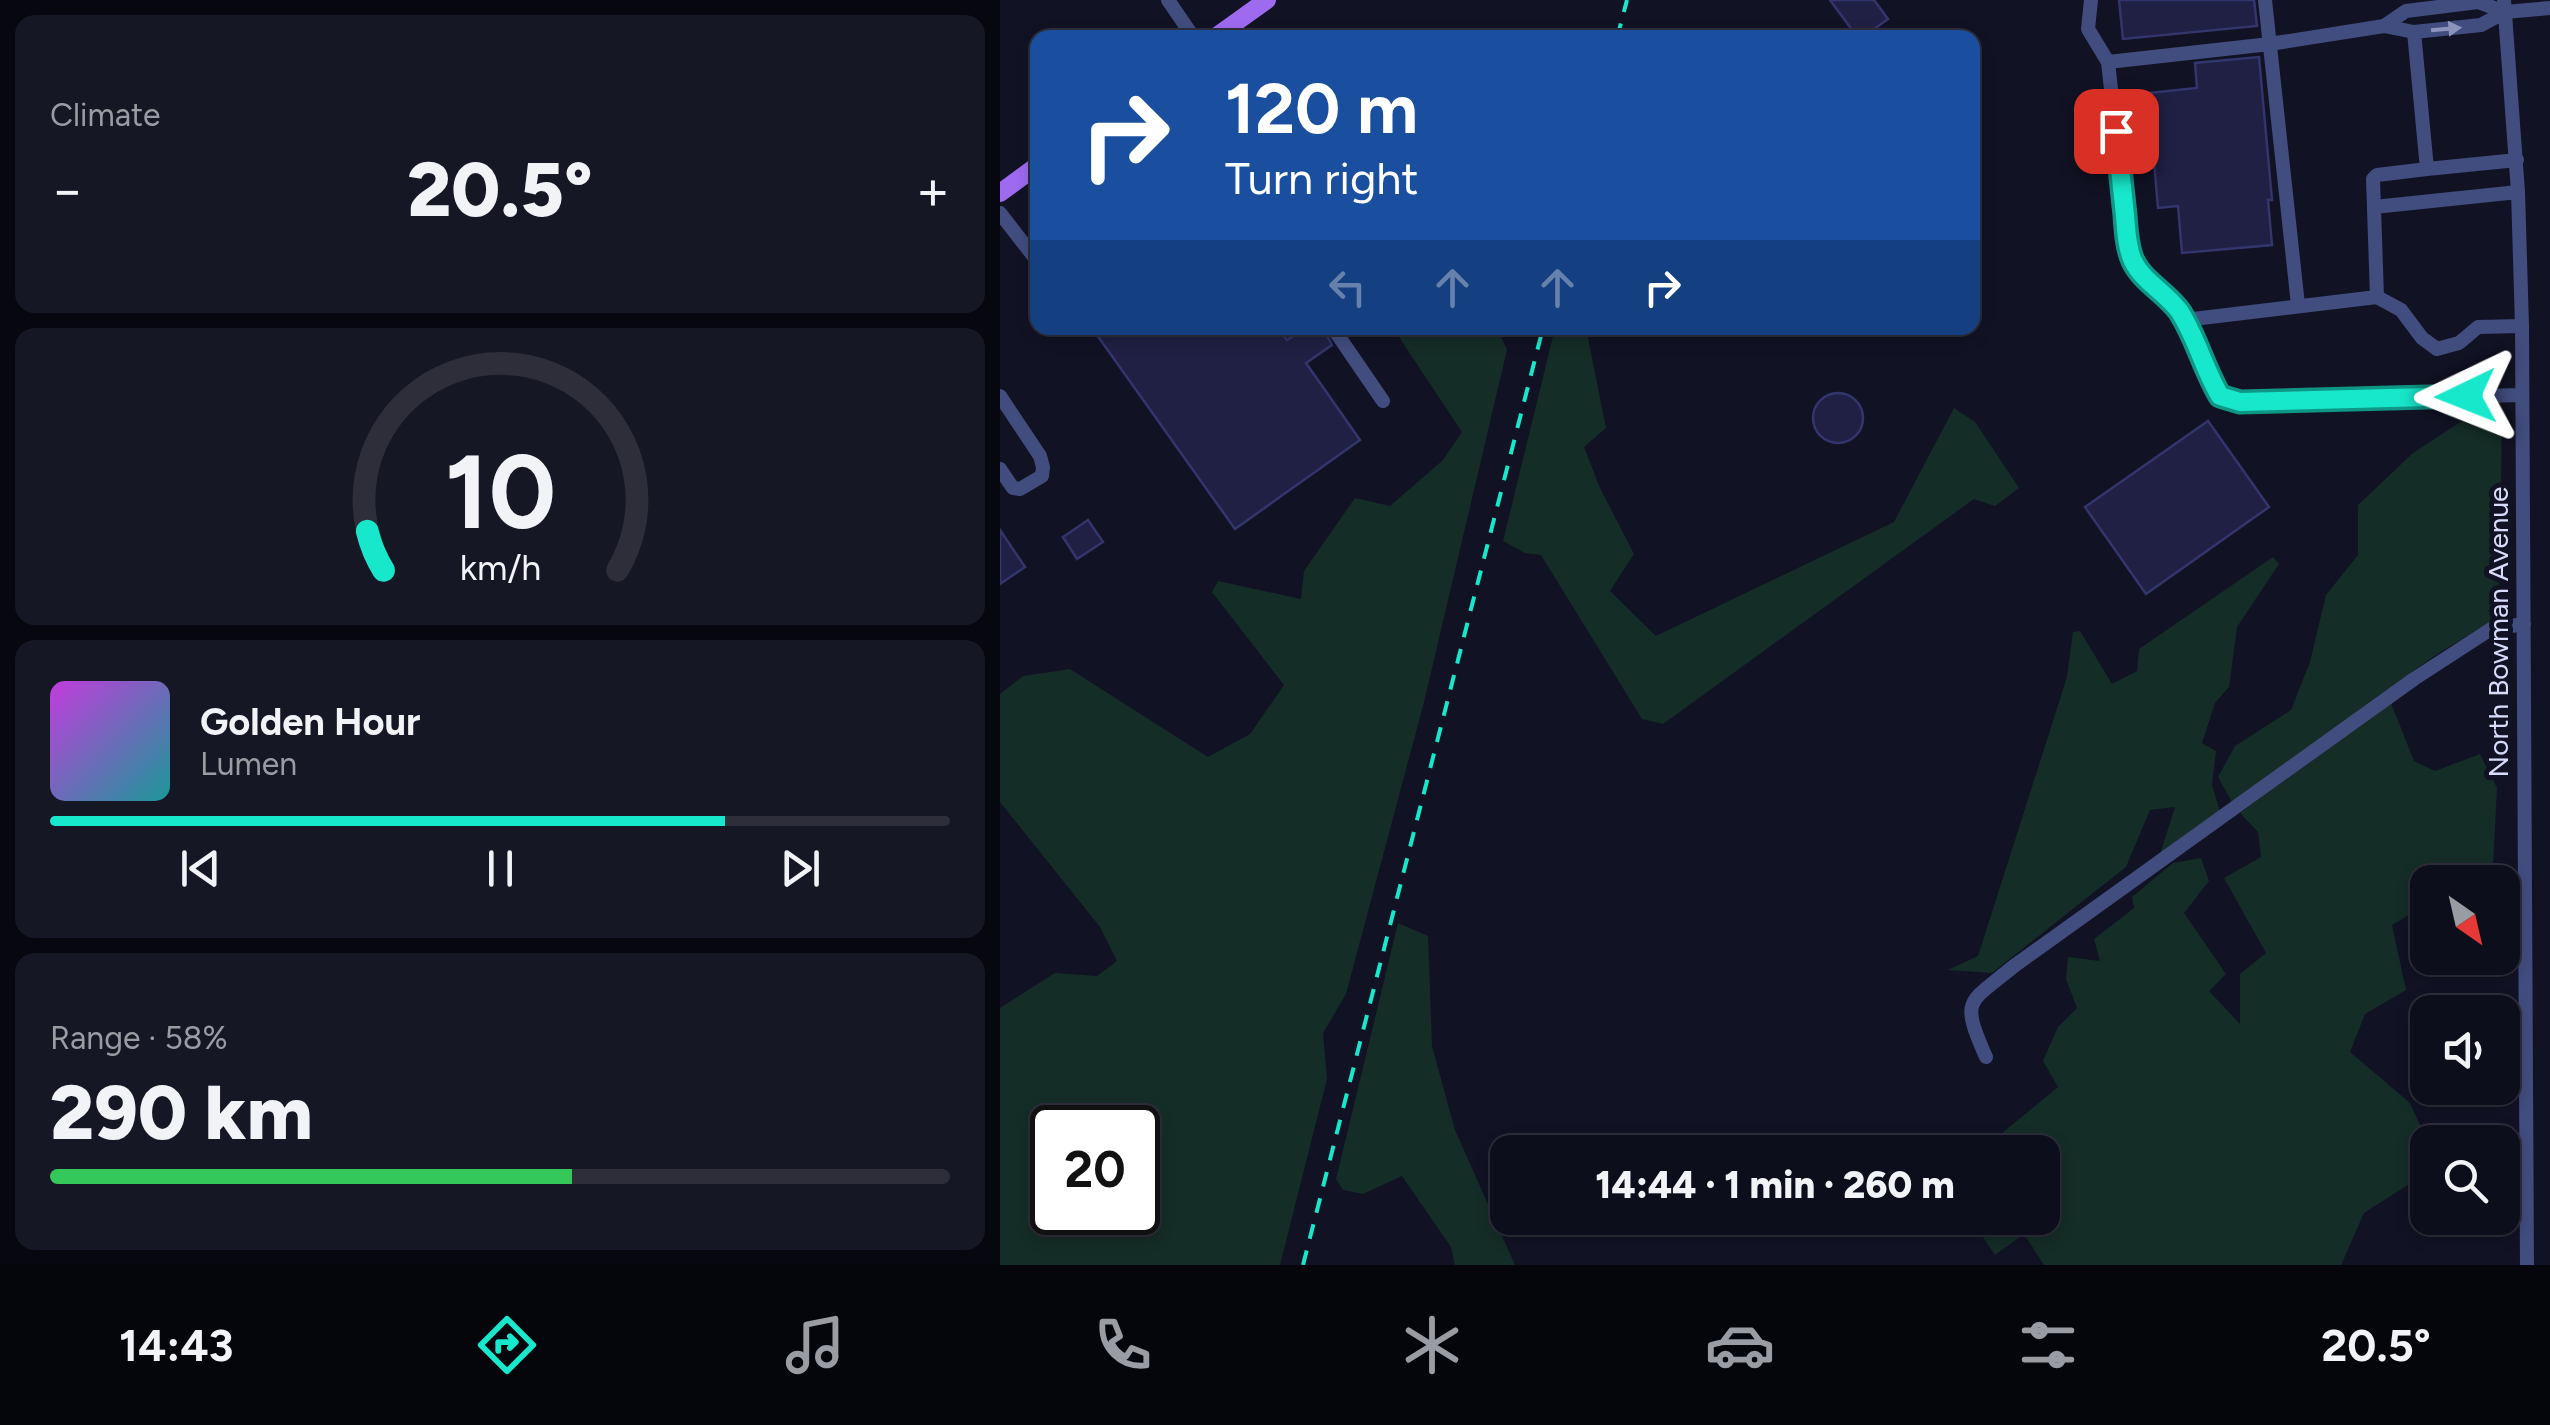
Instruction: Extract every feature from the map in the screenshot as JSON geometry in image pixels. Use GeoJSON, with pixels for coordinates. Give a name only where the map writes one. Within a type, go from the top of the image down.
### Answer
{"type":"FeatureCollection","features":[{"type":"Feature","properties":{"kind":"main road"},"geometry":{"type":"LineString","coordinates":[[1225,30],[1267,0]]}},
{"type":"Feature","properties":{"kind":"main road"},"geometry":{"type":"LineString","coordinates":[[1000,193],[1030,171]]}},
{"type":"Feature","properties":{"kind":"street"},"geometry":{"type":"LineString","coordinates":[[1168,0],[1189,30]]}},
{"type":"Feature","properties":{"kind":"street"},"geometry":{"type":"LineString","coordinates":[[2091,0],[2088,29],[2108,62],[2132,260],[2174,303],[2220,396],[2240,402],[2522,395]]}},
{"type":"Feature","properties":{"kind":"street"},"geometry":{"type":"LineString","coordinates":[[2265,0],[2298,305]]}},
{"type":"Feature","properties":{"kind":"street"},"geometry":{"type":"LineString","coordinates":[[2384,26],[2406,11],[2478,2],[2550,8]]}},
{"type":"Feature","properties":{"kind":"street"},"geometry":{"type":"LineString","coordinates":[[2108,62],[2270,44],[2384,26],[2414,32],[2482,25],[2504,6]]}},
{"type":"Feature","properties":{"kind":"street","name":"North Bowman Avenue"},"geometry":{"type":"LineString","coordinates":[[2504,6],[2518,192],[2522,326],[2527,1265]]}},
{"type":"Feature","properties":{"kind":"street"},"geometry":{"type":"LineString","coordinates":[[2414,32],[2427,169]]}},
{"type":"Feature","properties":{"kind":"street"},"geometry":{"type":"LineString","coordinates":[[2376,297],[2372,178],[2377,174],[2516,160]]}},
{"type":"Feature","properties":{"kind":"street"},"geometry":{"type":"LineString","coordinates":[[2374,207],[2518,192]]}},
{"type":"Feature","properties":{"kind":"street"},"geometry":{"type":"LineString","coordinates":[[1000,213],[1030,252]]}},
{"type":"Feature","properties":{"kind":"street"},"geometry":{"type":"LineString","coordinates":[[2184,320],[2376,297],[2401,310],[2422,338],[2437,349],[2459,343],[2478,327],[2522,326]]}},
{"type":"Feature","properties":{"kind":"street"},"geometry":{"type":"LineString","coordinates":[[1338,335],[1382,401]]}},
{"type":"Feature","properties":{"kind":"street"},"geometry":{"type":"LineString","coordinates":[[1000,396],[1043,466],[1042,476],[1020,490],[1012,488],[1000,469]]}},
{"type":"Feature","properties":{"kind":"street"},"geometry":{"type":"LineString","coordinates":[[1986,1057],[1974,1031],[1972,1000],[2014,966],[2414,679],[2492,629],[2524,624]]}},
{"type":"Feature","properties":{"kind":"green space"},"geometry":{"type":"Polygon","coordinates":[[[1398,335],[1500,335],[1507,350],[1424,702],[1346,994],[1323,1033],[1327,1079],[1280,1265],[1000,1265],[1000,1008],[1055,973],[1097,976],[1117,961],[1100,927],[1000,802],[1000,694],[1023,676],[1070,669],[1208,757],[1250,734],[1284,685],[1212,592],[1218,581],[1301,599],[1304,571],[1355,498],[1390,506],[1443,460],[1462,432],[1398,335]]]}},
{"type":"Feature","properties":{"kind":"green space"},"geometry":{"type":"Polygon","coordinates":[[[1553,335],[1587,335],[1606,428],[1584,447],[1634,554],[1610,591],[1656,636],[1894,522],[1954,408],[1975,422],[2019,488],[1995,506],[1974,499],[1663,724],[1642,719],[1541,555],[1525,553],[1503,541],[1553,335]]]}},
{"type":"Feature","properties":{"kind":"green space"},"geometry":{"type":"Polygon","coordinates":[[[2482,408],[2502,411],[2499,617],[2437,654],[2232,802],[2218,777],[2235,746],[2291,710],[2310,662],[2326,595],[2358,555],[2358,505],[2413,453],[2482,408]]]}},
{"type":"Feature","properties":{"kind":"green space"},"geometry":{"type":"Polygon","coordinates":[[[2273,557],[2279,564],[2237,627],[2229,687],[2215,703],[2202,743],[2216,751],[2212,785],[2220,811],[2160,854],[2175,807],[2150,810],[2126,867],[1992,973],[1948,970],[1978,956],[2067,677],[2073,632],[2080,631],[2112,684],[2137,671],[2139,649],[2273,557]]]}},
{"type":"Feature","properties":{"kind":"green space"},"geometry":{"type":"Polygon","coordinates":[[[2391,703],[2414,761],[2435,771],[2480,754],[2497,788],[2493,865],[2410,865],[2410,914],[2392,925],[2406,990],[2365,1014],[2350,1052],[2410,1103],[2420,1125],[2410,1125],[2410,1184],[2364,1213],[2341,1265],[2044,1265],[2025,1235],[2060,1235],[2060,1135],[2000,1135],[2058,1087],[2043,1061],[2058,1027],[2077,1008],[2066,979],[2068,957],[2100,961],[2094,939],[2134,908],[2132,897],[2173,863],[2201,858],[2209,881],[2184,913],[2226,974],[2209,991],[2240,1024],[2240,974],[2266,953],[2224,878],[2261,857],[2258,832],[2240,813],[2391,703]]]}},
{"type":"Feature","properties":{"kind":"green space"},"geometry":{"type":"Polygon","coordinates":[[[1398,923],[1428,936],[1432,1046],[1455,1130],[1490,1209],[1490,1235],[1502,1235],[1515,1265],[1455,1265],[1451,1247],[1402,1176],[1363,1194],[1343,1190],[1336,1179],[1398,923]]]}},
{"type":"Feature","properties":{"kind":"green space"},"geometry":{"type":"Polygon","coordinates":[[[1981,1235],[2023,1235],[1995,1255],[1981,1235]]]}},
{"type":"Feature","properties":{"kind":"building"},"geometry":{"type":"Polygon","coordinates":[[[1830,0],[1874,0],[1888,19],[1873,30],[1852,30],[1830,0]]]}},
{"type":"Feature","properties":{"kind":"building"},"geometry":{"type":"Polygon","coordinates":[[[2119,0],[2254,0],[2257,26],[2123,39],[2119,0]]]}},
{"type":"Feature","properties":{"kind":"building"},"geometry":{"type":"Polygon","coordinates":[[[2259,57],[2272,200],[2268,200],[2272,245],[2182,253],[2178,206],[2158,208],[2148,93],[2197,88],[2195,63],[2259,57]]]}},
{"type":"Feature","properties":{"kind":"building"},"geometry":{"type":"Polygon","coordinates":[[[1097,335],[1283,335],[1287,340],[1294,335],[1327,335],[1332,345],[1306,363],[1360,440],[1235,529],[1097,335]]]}},
{"type":"Feature","properties":{"kind":"building"},"geometry":{"type":"Polygon","coordinates":[[[1838,393],[1856,400],[1863,418],[1856,436],[1838,443],[1820,436],[1813,418],[1820,400],[1838,393]]]}},
{"type":"Feature","properties":{"kind":"building"},"geometry":{"type":"Polygon","coordinates":[[[2208,421],[2269,507],[2146,594],[2085,507],[2208,421]]]}},
{"type":"Feature","properties":{"kind":"building"},"geometry":{"type":"Polygon","coordinates":[[[1088,520],[1103,542],[1077,559],[1063,537],[1088,520]]]}},
{"type":"Feature","properties":{"kind":"building"},"geometry":{"type":"Polygon","coordinates":[[[1000,530],[1025,567],[1000,584],[1000,530]]]}},
{"type":"Feature","properties":{"kind":"railway"},"geometry":{"type":"LineString","coordinates":[[1619,30],[1627,0]]}},
{"type":"Feature","properties":{"kind":"railway"},"geometry":{"type":"LineString","coordinates":[[1303,1265],[1541,335]]}},
{"type":"Feature","properties":{"kind":"route"},"geometry":{"type":"LineString","coordinates":[[2116,131],[2132,260],[2174,303],[2220,396],[2240,402],[2466,396]]}}]}
